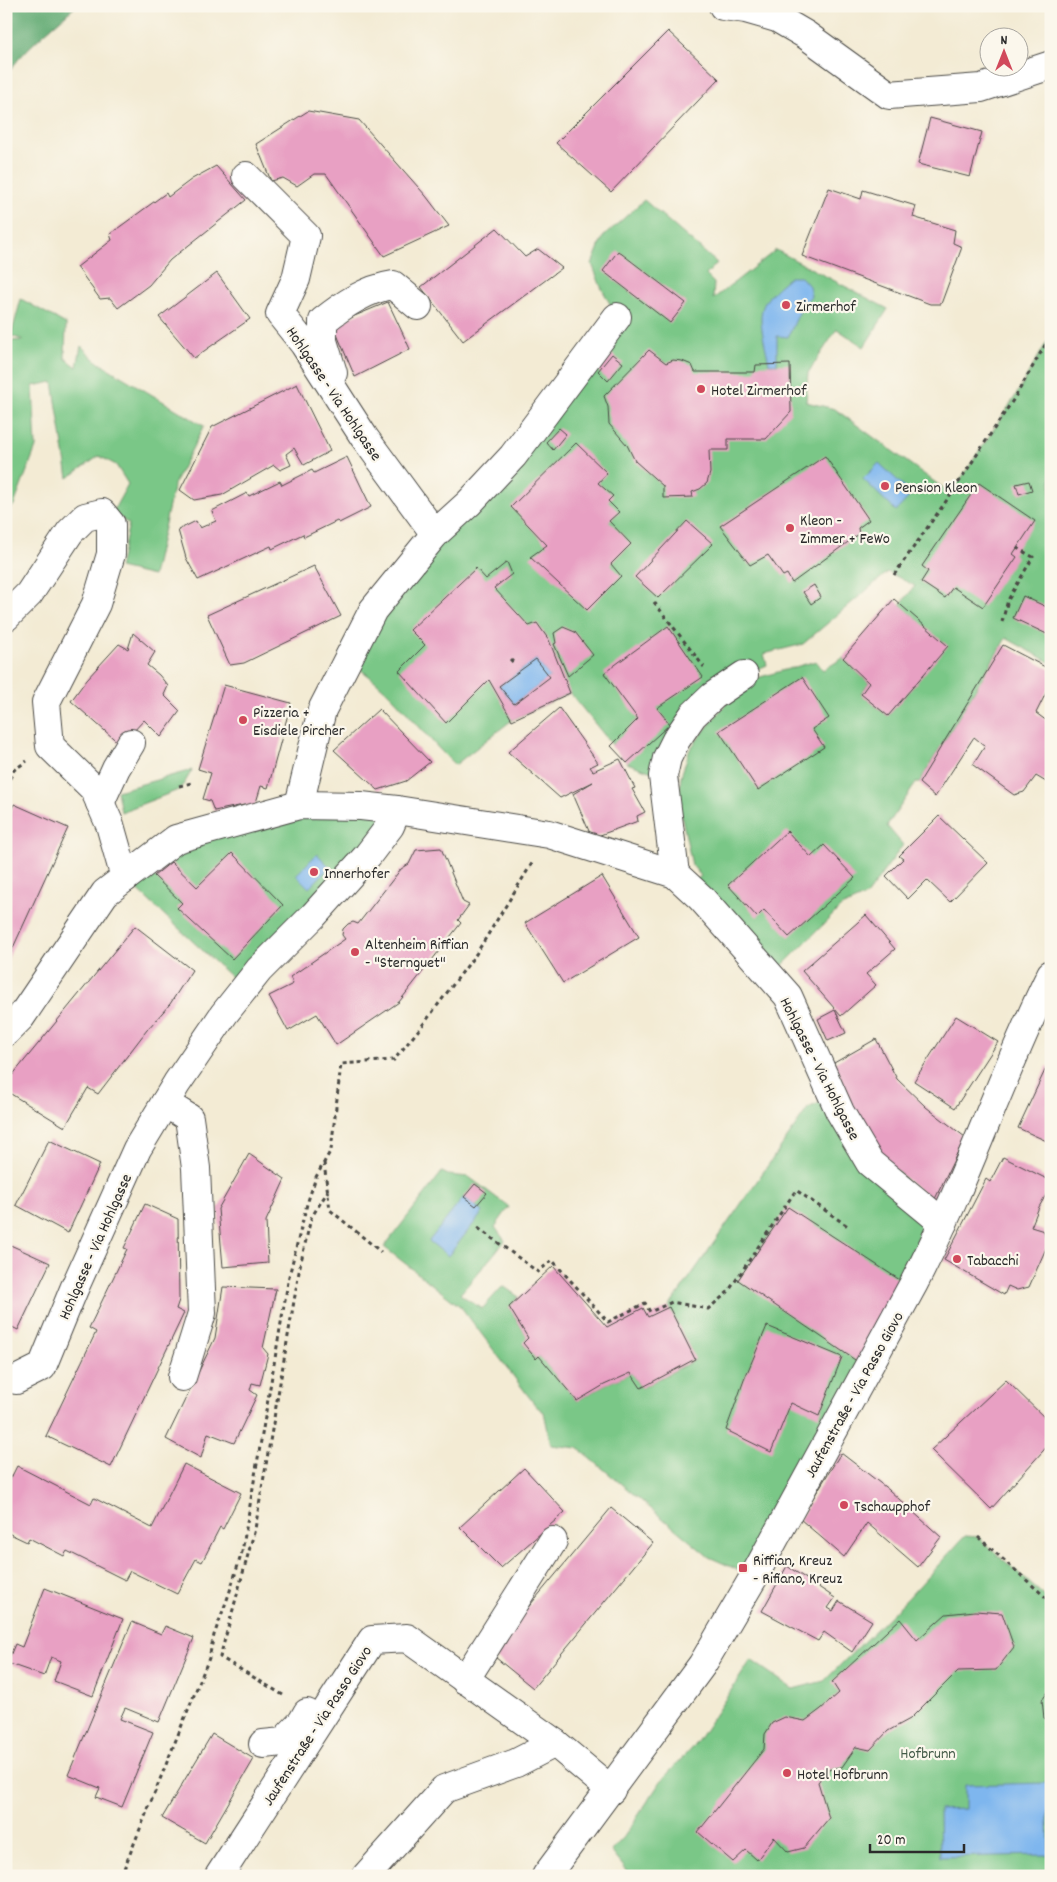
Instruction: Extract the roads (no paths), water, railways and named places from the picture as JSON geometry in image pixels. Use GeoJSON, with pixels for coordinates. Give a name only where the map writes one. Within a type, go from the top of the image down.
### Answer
{"type":"FeatureCollection","features":[{"type":"Feature","properties":{"kind":"main road"},"geometry":{"type":"LineString","coordinates":[[723,6],[746,9],[777,18],[806,34],[889,95],[981,88],[1051,65]]}},
{"type":"Feature","properties":{"kind":"main road","name":"Hohlgasse - Via Hohlgasse"},"geometry":{"type":"LineString","coordinates":[[246,176],[306,236],[296,279],[280,314],[304,344],[364,437],[435,534]]}},
{"type":"Feature","properties":{"kind":"main road"},"geometry":{"type":"LineString","coordinates":[[342,403],[323,341],[323,321],[346,303],[382,287],[393,285],[418,306]]}},
{"type":"Feature","properties":{"kind":"main road"},"geometry":{"type":"LineString","coordinates":[[299,805],[322,710],[373,610],[435,534],[469,504],[513,456],[617,317]]}},
{"type":"Feature","properties":{"kind":"main road"},"geometry":{"type":"LineString","coordinates":[[6,617],[29,594],[70,532],[85,518],[102,513],[111,524],[111,554],[96,604],[46,702],[50,746],[94,789],[110,825],[125,878]]}},
{"type":"Feature","properties":{"kind":"main road"},"geometry":{"type":"LineString","coordinates":[[674,874],[663,776],[667,758],[676,740],[693,715],[713,696],[744,675]]}},
{"type":"Feature","properties":{"kind":"main road"},"geometry":{"type":"LineString","coordinates":[[100,803],[116,768],[131,743]]}},
{"type":"Feature","properties":{"kind":"main road","name":"Hohlgasse - Via Hohlgasse"},"geometry":{"type":"LineString","coordinates":[[6,1032],[21,1016],[105,893],[176,839],[299,805],[361,806],[397,810],[549,834],[674,874],[701,898],[788,996],[840,1112],[870,1163],[943,1222]]}},
{"type":"Feature","properties":{"kind":"main road","name":"Hohlgasse - Via Hohlgasse"},"geometry":{"type":"LineString","coordinates":[[16,1380],[42,1367],[74,1289],[137,1149],[224,1014],[259,970],[318,910],[368,855],[390,826],[397,810]]}},
{"type":"Feature","properties":{"kind":"main road","name":"Jaufenstraße - Via Passo Giovo"},"geometry":{"type":"LineString","coordinates":[[546,1876],[702,1664],[738,1605],[914,1283],[943,1222],[1051,974]]}},
{"type":"Feature","properties":{"kind":"main road"},"geometry":{"type":"LineString","coordinates":[[165,1103],[190,1118],[196,1168],[202,1313],[182,1377]]}},
{"type":"Feature","properties":{"kind":"main road"},"geometry":{"type":"LineString","coordinates":[[465,1680],[553,1541]]}},
{"type":"Feature","properties":{"kind":"main road"},"geometry":{"type":"LineString","coordinates":[[263,1744],[283,1742],[302,1722],[345,1652],[356,1630],[370,1629],[392,1639]]}},
{"type":"Feature","properties":{"kind":"main road","name":"Jaufenstraße - Via Passo Giovo"},"geometry":{"type":"LineString","coordinates":[[219,1876],[372,1640],[407,1638],[555,1743],[611,1790]]}},
{"type":"Feature","properties":{"kind":"main road"},"geometry":{"type":"LineString","coordinates":[[366,1876],[444,1789],[516,1763],[555,1743]]}},
{"type":"Feature","properties":{"kind":"water"},"geometry":{"type":"Polygon","coordinates":[[[790,277],[801,277],[809,286],[811,296],[803,304],[788,337],[777,336],[777,364],[769,364],[762,330],[762,310],[770,296],[790,277]]]}},
{"type":"Feature","properties":{"kind":"water"},"geometry":{"type":"Polygon","coordinates":[[[879,463],[912,494],[896,511],[863,479],[879,463]]]}},
{"type":"Feature","properties":{"kind":"water"},"geometry":{"type":"Polygon","coordinates":[[[536,659],[550,677],[514,704],[499,686],[536,659]]]}},
{"type":"Feature","properties":{"kind":"water"},"geometry":{"type":"Polygon","coordinates":[[[317,854],[330,867],[309,888],[296,875],[317,854]]]}},
{"type":"Feature","properties":{"kind":"water"},"geometry":{"type":"Polygon","coordinates":[[[464,1197],[483,1212],[448,1256],[429,1241],[464,1197]]]}},
{"type":"Feature","properties":{"kind":"water"},"geometry":{"type":"Polygon","coordinates":[[[1047,1783],[1049,1855],[940,1857],[939,1810],[965,1809],[965,1785],[1047,1783]]]}},
{"type":"Feature","properties":{"kind":"place","name":"Zirmerhof"},"geometry":{"type":"Point","coordinates":[786,305]}},
{"type":"Feature","properties":{"kind":"place","name":"Hotel Zirmerhof"},"geometry":{"type":"Point","coordinates":[701,389]}},
{"type":"Feature","properties":{"kind":"place","name":"Pension Kleon"},"geometry":{"type":"Point","coordinates":[885,486]}},
{"type":"Feature","properties":{"kind":"place","name":"Kleon - Zimmer + FeWo"},"geometry":{"type":"Point","coordinates":[790,528]}},
{"type":"Feature","properties":{"kind":"place","name":"Pizzeria + Eisdiele Pircher"},"geometry":{"type":"Point","coordinates":[243,720]}},
{"type":"Feature","properties":{"kind":"place","name":"Innerhofer"},"geometry":{"type":"Point","coordinates":[314,872]}},
{"type":"Feature","properties":{"kind":"place","name":"Altenheim Riffian - \"Sternguet\""},"geometry":{"type":"Point","coordinates":[355,952]}},
{"type":"Feature","properties":{"kind":"place","name":"Tabacchi"},"geometry":{"type":"Point","coordinates":[957,1259]}},
{"type":"Feature","properties":{"kind":"place","name":"Tschaupphof"},"geometry":{"type":"Point","coordinates":[844,1505]}},
{"type":"Feature","properties":{"kind":"place","name":"Riffian, Kreuz - Rifiano, Kreuz"},"geometry":{"type":"Point","coordinates":[743,1568]}},
{"type":"Feature","properties":{"kind":"place","name":"Hotel Hofbrunn"},"geometry":{"type":"Point","coordinates":[787,1773]}},
{"type":"Feature","properties":{"kind":"park label","name":"Hofbrunn"},"geometry":{"type":"Point","coordinates":[928,1752]}}]}
